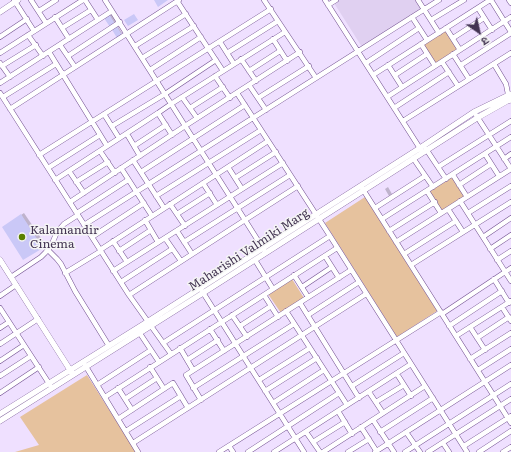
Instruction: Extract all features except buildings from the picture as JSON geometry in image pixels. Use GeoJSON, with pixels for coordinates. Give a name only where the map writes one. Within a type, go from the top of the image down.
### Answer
{"type":"FeatureCollection","features":[{"type":"Feature","properties":{"kind":"street"},"geometry":{"type":"LineString","coordinates":[[32,0],[46,23]]}},
{"type":"Feature","properties":{"kind":"street"},"geometry":{"type":"LineString","coordinates":[[38,11],[56,0]]}},
{"type":"Feature","properties":{"kind":"street"},"geometry":{"type":"LineString","coordinates":[[0,53],[84,0],[98,20]]}},
{"type":"Feature","properties":{"kind":"street"},"geometry":{"type":"LineString","coordinates":[[105,0],[264,250]]}},
{"type":"Feature","properties":{"kind":"street"},"geometry":{"type":"LineString","coordinates":[[264,0],[316,78]]}},
{"type":"Feature","properties":{"kind":"street"},"geometry":{"type":"LineString","coordinates":[[325,0],[402,121],[446,179]]}},
{"type":"Feature","properties":{"kind":"street"},"geometry":{"type":"LineString","coordinates":[[328,5],[336,0]]}},
{"type":"Feature","properties":{"kind":"street"},"geometry":{"type":"LineString","coordinates":[[418,0],[439,33]]}},
{"type":"Feature","properties":{"kind":"street"},"geometry":{"type":"LineString","coordinates":[[84,225],[148,183],[439,0]]}},
{"type":"Feature","properties":{"kind":"street"},"geometry":{"type":"LineString","coordinates":[[431,20],[464,0]]}},
{"type":"Feature","properties":{"kind":"street"},"geometry":{"type":"LineString","coordinates":[[373,75],[490,0],[511,32],[461,65]]}},
{"type":"Feature","properties":{"kind":"street"},"geometry":{"type":"LineString","coordinates":[[0,12],[16,1],[34,31]]}},
{"type":"Feature","properties":{"kind":"street"},"geometry":{"type":"LineString","coordinates":[[10,109],[178,1],[223,71]]}},
{"type":"Feature","properties":{"kind":"street"},"geometry":{"type":"LineString","coordinates":[[478,8],[492,30]]}},
{"type":"Feature","properties":{"kind":"street"},"geometry":{"type":"LineString","coordinates":[[39,155],[271,9]]}},
{"type":"Feature","properties":{"kind":"street"},"geometry":{"type":"LineString","coordinates":[[62,28],[91,10]]}},
{"type":"Feature","properties":{"kind":"street"},"geometry":{"type":"LineString","coordinates":[[0,84],[112,11]]}},
{"type":"Feature","properties":{"kind":"street"},"geometry":{"type":"LineString","coordinates":[[135,46],[186,14]]}},
{"type":"Feature","properties":{"kind":"street"},"geometry":{"type":"LineString","coordinates":[[55,17],[69,39]]}},
{"type":"Feature","properties":{"kind":"street"},"geometry":{"type":"LineString","coordinates":[[412,17],[427,40]]}},
{"type":"Feature","properties":{"kind":"street"},"geometry":{"type":"LineString","coordinates":[[387,97],[511,17]]}},
{"type":"Feature","properties":{"kind":"street"},"geometry":{"type":"LineString","coordinates":[[452,38],[484,18]]}},
{"type":"Feature","properties":{"kind":"street"},"geometry":{"type":"LineString","coordinates":[[0,37],[27,19]]}},
{"type":"Feature","properties":{"kind":"street"},"geometry":{"type":"LineString","coordinates":[[227,53],[278,21]]}},
{"type":"Feature","properties":{"kind":"street"},"geometry":{"type":"LineString","coordinates":[[68,56],[120,22]]}},
{"type":"Feature","properties":{"kind":"street"},"geometry":{"type":"LineString","coordinates":[[142,58],[194,26]]}},
{"type":"Feature","properties":{"kind":"street"},"geometry":{"type":"LineString","coordinates":[[366,63],[420,28]]}},
{"type":"Feature","properties":{"kind":"street"},"geometry":{"type":"LineString","coordinates":[[446,28],[460,50]]}},
{"type":"Feature","properties":{"kind":"street"},"geometry":{"type":"LineString","coordinates":[[55,180],[285,32]]}},
{"type":"Feature","properties":{"kind":"street"},"geometry":{"type":"LineString","coordinates":[[28,35],[43,56]]}},
{"type":"Feature","properties":{"kind":"street"},"geometry":{"type":"LineString","coordinates":[[150,70],[201,37]]}},
{"type":"Feature","properties":{"kind":"street"},"geometry":{"type":"LineString","coordinates":[[273,39],[287,61]]}},
{"type":"Feature","properties":{"kind":"street"},"geometry":{"type":"LineString","coordinates":[[220,42],[234,64]]}},
{"type":"Feature","properties":{"kind":"street"},"geometry":{"type":"LineString","coordinates":[[420,44],[435,66]]}},
{"type":"Feature","properties":{"kind":"street"},"geometry":{"type":"LineString","coordinates":[[10,77],[1,64],[36,45]]}},
{"type":"Feature","properties":{"kind":"street"},"geometry":{"type":"LineString","coordinates":[[60,45],[75,67]]}},
{"type":"Feature","properties":{"kind":"street"},"geometry":{"type":"LineString","coordinates":[[249,71],[280,51]]}},
{"type":"Feature","properties":{"kind":"street"},"geometry":{"type":"LineString","coordinates":[[49,52],[107,146]]}},
{"type":"Feature","properties":{"kind":"street"},"geometry":{"type":"LineString","coordinates":[[70,202],[300,52]]}},
{"type":"Feature","properties":{"kind":"street"},"geometry":{"type":"LineString","coordinates":[[402,121],[511,53]]}},
{"type":"Feature","properties":{"kind":"street"},"geometry":{"type":"LineString","coordinates":[[395,76],[427,54]]}},
{"type":"Feature","properties":{"kind":"street"},"geometry":{"type":"LineString","coordinates":[[453,54],[469,79]]}},
{"type":"Feature","properties":{"kind":"street"},"geometry":{"type":"LineString","coordinates":[[241,59],[256,81]]}},
{"type":"Feature","properties":{"kind":"street"},"geometry":{"type":"LineString","coordinates":[[112,126],[165,94],[216,60]]}},
{"type":"Feature","properties":{"kind":"street"},"geometry":{"type":"LineString","coordinates":[[442,62],[458,86]]}},
{"type":"Feature","properties":{"kind":"street"},"geometry":{"type":"LineString","coordinates":[[56,64],[1,95],[129,295],[171,354]]}},
{"type":"Feature","properties":{"kind":"street"},"geometry":{"type":"LineString","coordinates":[[494,64],[503,78],[510,97]]}},
{"type":"Feature","properties":{"kind":"street"},"geometry":{"type":"LineString","coordinates":[[388,65],[402,87]]}},
{"type":"Feature","properties":{"kind":"street"},"geometry":{"type":"LineString","coordinates":[[258,98],[308,66]]}},
{"type":"Feature","properties":{"kind":"street"},"geometry":{"type":"LineString","coordinates":[[394,108],[449,72]]}},
{"type":"Feature","properties":{"kind":"street"},"geometry":{"type":"LineString","coordinates":[[215,76],[230,98]]}},
{"type":"Feature","properties":{"kind":"street"},"geometry":{"type":"LineString","coordinates":[[249,85],[266,110]]}},
{"type":"Feature","properties":{"kind":"street"},"geometry":{"type":"LineString","coordinates":[[190,108],[223,87]]}},
{"type":"Feature","properties":{"kind":"street"},"geometry":{"type":"LineString","coordinates":[[237,93],[467,452]]}},
{"type":"Feature","properties":{"kind":"street"},"geometry":{"type":"LineString","coordinates":[[182,97],[197,118]]}},
{"type":"Feature","properties":{"kind":"street","name":"Maharishi Valmiki Marg"},"geometry":{"type":"LineString","coordinates":[[362,188],[413,158],[474,112],[510,97]]}},
{"type":"Feature","properties":{"kind":"street","name":"Maharishi Valmiki Marg"},"geometry":{"type":"LineString","coordinates":[[0,421],[72,372],[317,216],[423,149],[507,101],[510,97]]}},
{"type":"Feature","properties":{"kind":"street"},"geometry":{"type":"LineString","coordinates":[[141,172],[245,105]]}},
{"type":"Feature","properties":{"kind":"street"},"geometry":{"type":"LineString","coordinates":[[396,242],[511,169],[488,136],[474,112]]}},
{"type":"Feature","properties":{"kind":"street"},"geometry":{"type":"LineString","coordinates":[[158,113],[172,135]]}},
{"type":"Feature","properties":{"kind":"street"},"geometry":{"type":"LineString","coordinates":[[104,114],[119,138]]}},
{"type":"Feature","properties":{"kind":"street"},"geometry":{"type":"LineString","coordinates":[[438,167],[511,121]]}},
{"type":"Feature","properties":{"kind":"street"},"geometry":{"type":"LineString","coordinates":[[134,146],[166,125]]}},
{"type":"Feature","properties":{"kind":"street"},"geometry":{"type":"LineString","coordinates":[[156,196],[261,130]]}},
{"type":"Feature","properties":{"kind":"street"},"geometry":{"type":"LineString","coordinates":[[127,134],[140,156]]}},
{"type":"Feature","properties":{"kind":"street"},"geometry":{"type":"LineString","coordinates":[[48,168],[100,135]]}},
{"type":"Feature","properties":{"kind":"street"},"geometry":{"type":"LineString","coordinates":[[382,219],[511,137]]}},
{"type":"Feature","properties":{"kind":"street"},"geometry":{"type":"LineString","coordinates":[[65,273],[268,141]]}},
{"type":"Feature","properties":{"kind":"street"},"geometry":{"type":"LineString","coordinates":[[100,151],[115,172]]}},
{"type":"Feature","properties":{"kind":"street"},"geometry":{"type":"LineString","coordinates":[[235,178],[276,152]]}},
{"type":"Feature","properties":{"kind":"street"},"geometry":{"type":"LineString","coordinates":[[485,154],[499,176]]}},
{"type":"Feature","properties":{"kind":"street"},"geometry":{"type":"LineString","coordinates":[[504,159],[511,154]]}},
{"type":"Feature","properties":{"kind":"street"},"geometry":{"type":"LineString","coordinates":[[413,158],[433,187]]}},
{"type":"Feature","properties":{"kind":"street"},"geometry":{"type":"LineString","coordinates":[[133,160],[164,208]]}},
{"type":"Feature","properties":{"kind":"street"},"geometry":{"type":"LineString","coordinates":[[76,182],[108,162]]}},
{"type":"Feature","properties":{"kind":"street"},"geometry":{"type":"LineString","coordinates":[[113,270],[283,163]]}},
{"type":"Feature","properties":{"kind":"street"},"geometry":{"type":"LineString","coordinates":[[459,185],[491,164]]}},
{"type":"Feature","properties":{"kind":"street"},"geometry":{"type":"LineString","coordinates":[[228,166],[242,189]]}},
{"type":"Feature","properties":{"kind":"street"},"geometry":{"type":"LineString","coordinates":[[121,168],[152,216]]}},
{"type":"Feature","properties":{"kind":"street"},"geometry":{"type":"LineString","coordinates":[[69,171],[84,193]]}},
{"type":"Feature","properties":{"kind":"street"},"geometry":{"type":"LineString","coordinates":[[453,174],[467,197]]}},
{"type":"Feature","properties":{"kind":"street"},"geometry":{"type":"LineString","coordinates":[[184,242],[290,175]]}},
{"type":"Feature","properties":{"kind":"street"},"geometry":{"type":"LineString","coordinates":[[374,208],[425,176]]}},
{"type":"Feature","properties":{"kind":"street"},"geometry":{"type":"LineString","coordinates":[[11,277],[41,257],[48,250],[57,232],[64,224],[128,180]]}},
{"type":"Feature","properties":{"kind":"street"},"geometry":{"type":"LineString","coordinates":[[203,183],[217,205]]}},
{"type":"Feature","properties":{"kind":"street"},"geometry":{"type":"LineString","coordinates":[[129,295],[298,186]]}},
{"type":"Feature","properties":{"kind":"street"},"geometry":{"type":"LineString","coordinates":[[468,213],[511,186]]}},
{"type":"Feature","properties":{"kind":"street"},"geometry":{"type":"LineString","coordinates":[[362,188],[500,406],[509,417],[511,423]]}},
{"type":"Feature","properties":{"kind":"street"},"geometry":{"type":"LineString","coordinates":[[427,191],[442,213]]}},
{"type":"Feature","properties":{"kind":"street"},"geometry":{"type":"LineString","coordinates":[[177,214],[210,193]]}},
{"type":"Feature","properties":{"kind":"street"},"geometry":{"type":"LineString","coordinates":[[460,201],[511,281]]}},
{"type":"Feature","properties":{"kind":"street"},"geometry":{"type":"LineString","coordinates":[[389,231],[435,202]]}},
{"type":"Feature","properties":{"kind":"street"},"geometry":{"type":"LineString","coordinates":[[411,266],[511,202]]}},
{"type":"Feature","properties":{"kind":"street"},"geometry":{"type":"LineString","coordinates":[[92,237],[144,204]]}},
{"type":"Feature","properties":{"kind":"street"},"geometry":{"type":"LineString","coordinates":[[170,204],[184,226]]}},
{"type":"Feature","properties":{"kind":"street"},"geometry":{"type":"LineString","coordinates":[[448,209],[463,232]]}},
{"type":"Feature","properties":{"kind":"street"},"geometry":{"type":"LineString","coordinates":[[483,237],[511,218]]}},
{"type":"Feature","properties":{"kind":"street"},"geometry":{"type":"LineString","coordinates":[[145,220],[158,242]]}},
{"type":"Feature","properties":{"kind":"street"},"geometry":{"type":"LineString","coordinates":[[404,254],[456,221]]}},
{"type":"Feature","properties":{"kind":"street"},"geometry":{"type":"LineString","coordinates":[[119,251],[151,230]]}},
{"type":"Feature","properties":{"kind":"street"},"geometry":{"type":"LineString","coordinates":[[177,231],[192,254]]}},
{"type":"Feature","properties":{"kind":"street"},"geometry":{"type":"LineString","coordinates":[[490,248],[511,235]]}},
{"type":"Feature","properties":{"kind":"street"},"geometry":{"type":"LineString","coordinates":[[163,343],[330,236]]}},
{"type":"Feature","properties":{"kind":"street"},"geometry":{"type":"LineString","coordinates":[[165,238],[181,262]]}},
{"type":"Feature","properties":{"kind":"street"},"geometry":{"type":"LineString","coordinates":[[113,241],[126,262]]}},
{"type":"Feature","properties":{"kind":"street"},"geometry":{"type":"LineString","coordinates":[[105,397],[337,248]]}},
{"type":"Feature","properties":{"kind":"street"},"geometry":{"type":"LineString","coordinates":[[121,282],[172,249]]}},
{"type":"Feature","properties":{"kind":"street"},"geometry":{"type":"LineString","coordinates":[[48,250],[57,259],[109,346]]}},
{"type":"Feature","properties":{"kind":"street","name":"Maharishi Valmiki Marg"},"geometry":{"type":"LineString","coordinates":[[202,290],[254,260],[264,250]]}},
{"type":"Feature","properties":{"kind":"street"},"geometry":{"type":"LineString","coordinates":[[497,260],[511,251]]}},
{"type":"Feature","properties":{"kind":"street"},"geometry":{"type":"LineString","coordinates":[[325,256],[339,278]]}},
{"type":"Feature","properties":{"kind":"street"},"geometry":{"type":"LineString","coordinates":[[0,260],[72,372]]}},
{"type":"Feature","properties":{"kind":"street"},"geometry":{"type":"LineString","coordinates":[[254,260],[273,289]]}},
{"type":"Feature","properties":{"kind":"street"},"geometry":{"type":"LineString","coordinates":[[302,287],[332,267]]}},
{"type":"Feature","properties":{"kind":"street"},"geometry":{"type":"LineString","coordinates":[[220,452],[511,268]]}},
{"type":"Feature","properties":{"kind":"street"},"geometry":{"type":"LineString","coordinates":[[201,400],[186,375],[351,270]]}},
{"type":"Feature","properties":{"kind":"street"},"geometry":{"type":"LineString","coordinates":[[294,276],[308,297]]}},
{"type":"Feature","properties":{"kind":"street"},"geometry":{"type":"LineString","coordinates":[[456,336],[510,302],[494,279]]}},
{"type":"Feature","properties":{"kind":"street"},"geometry":{"type":"LineString","coordinates":[[308,316],[359,282]]}},
{"type":"Feature","properties":{"kind":"street"},"geometry":{"type":"LineString","coordinates":[[0,296],[16,285]]}},
{"type":"Feature","properties":{"kind":"street"},"geometry":{"type":"LineString","coordinates":[[202,290],[304,452]]}},
{"type":"Feature","properties":{"kind":"street"},"geometry":{"type":"LineString","coordinates":[[449,326],[502,291]]}},
{"type":"Feature","properties":{"kind":"street"},"geometry":{"type":"LineString","coordinates":[[132,443],[366,294]]}},
{"type":"Feature","properties":{"kind":"street"},"geometry":{"type":"LineString","coordinates":[[264,295],[278,317]]}},
{"type":"Feature","properties":{"kind":"street"},"geometry":{"type":"LineString","coordinates":[[300,303],[359,398]]}},
{"type":"Feature","properties":{"kind":"street"},"geometry":{"type":"LineString","coordinates":[[240,326],[271,306]]}},
{"type":"Feature","properties":{"kind":"street"},"geometry":{"type":"LineString","coordinates":[[477,338],[510,319],[502,307]]}},
{"type":"Feature","properties":{"kind":"street"},"geometry":{"type":"LineString","coordinates":[[1,310],[51,386]]}},
{"type":"Feature","properties":{"kind":"street"},"geometry":{"type":"LineString","coordinates":[[286,311],[347,406]]}},
{"type":"Feature","properties":{"kind":"street"},"geometry":{"type":"LineString","coordinates":[[232,315],[247,337]]}},
{"type":"Feature","properties":{"kind":"street"},"geometry":{"type":"LineString","coordinates":[[0,344],[38,319]]}},
{"type":"Feature","properties":{"kind":"street"},"geometry":{"type":"LineString","coordinates":[[0,328],[9,322]]}},
{"type":"Feature","properties":{"kind":"street"},"geometry":{"type":"LineString","coordinates":[[193,388],[294,324]]}},
{"type":"Feature","properties":{"kind":"street"},"geometry":{"type":"LineString","coordinates":[[470,327],[485,350]]}},
{"type":"Feature","properties":{"kind":"street"},"geometry":{"type":"LineString","coordinates":[[210,329],[224,351]]}},
{"type":"Feature","properties":{"kind":"street"},"geometry":{"type":"LineString","coordinates":[[138,331],[159,362]]}},
{"type":"Feature","properties":{"kind":"street","name":"Maharishi Valmiki Marg"},"geometry":{"type":"LineString","coordinates":[[84,365],[109,346],[138,331]]}},
{"type":"Feature","properties":{"kind":"street"},"geometry":{"type":"LineString","coordinates":[[470,359],[511,333]]}},
{"type":"Feature","properties":{"kind":"street"},"geometry":{"type":"LineString","coordinates":[[187,360],[218,340]]}},
{"type":"Feature","properties":{"kind":"street"},"geometry":{"type":"LineString","coordinates":[[0,361],[24,345]]}},
{"type":"Feature","properties":{"kind":"street"},"geometry":{"type":"LineString","coordinates":[[180,348],[193,370]]}},
{"type":"Feature","properties":{"kind":"street"},"geometry":{"type":"LineString","coordinates":[[259,380],[310,348]]}},
{"type":"Feature","properties":{"kind":"street"},"geometry":{"type":"LineString","coordinates":[[478,370],[511,349]]}},
{"type":"Feature","properties":{"kind":"street"},"geometry":{"type":"LineString","coordinates":[[97,385],[151,350]]}},
{"type":"Feature","properties":{"kind":"street"},"geometry":{"type":"LineString","coordinates":[[352,386],[404,353]]}},
{"type":"Feature","properties":{"kind":"street"},"geometry":{"type":"LineString","coordinates":[[0,376],[32,356]]}},
{"type":"Feature","properties":{"kind":"street"},"geometry":{"type":"LineString","coordinates":[[265,391],[317,358]]}},
{"type":"Feature","properties":{"kind":"street"},"geometry":{"type":"LineString","coordinates":[[274,452],[411,364]]}},
{"type":"Feature","properties":{"kind":"street"},"geometry":{"type":"LineString","coordinates":[[84,365],[138,452]]}},
{"type":"Feature","properties":{"kind":"street"},"geometry":{"type":"LineString","coordinates":[[361,428],[376,452],[511,365]]}},
{"type":"Feature","properties":{"kind":"street"},"geometry":{"type":"LineString","coordinates":[[150,367],[164,389]]}},
{"type":"Feature","properties":{"kind":"street"},"geometry":{"type":"LineString","coordinates":[[0,393],[39,368]]}},
{"type":"Feature","properties":{"kind":"street"},"geometry":{"type":"LineString","coordinates":[[273,402],[324,370]]}},
{"type":"Feature","properties":{"kind":"street"},"geometry":{"type":"LineString","coordinates":[[397,374],[411,396]]}},
{"type":"Feature","properties":{"kind":"street"},"geometry":{"type":"LineString","coordinates":[[125,399],[157,378]]}},
{"type":"Feature","properties":{"kind":"street"},"geometry":{"type":"LineString","coordinates":[[118,419],[172,383],[188,408]]}},
{"type":"Feature","properties":{"kind":"street"},"geometry":{"type":"LineString","coordinates":[[405,452],[511,384]]}},
{"type":"Feature","properties":{"kind":"street"},"geometry":{"type":"LineString","coordinates":[[376,402],[404,385]]}},
{"type":"Feature","properties":{"kind":"street","name":"Maharishi Valmiki Marg"},"geometry":{"type":"LineString","coordinates":[[0,414],[51,386]]}},
{"type":"Feature","properties":{"kind":"street"},"geometry":{"type":"LineString","coordinates":[[323,452],[425,386]]}},
{"type":"Feature","properties":{"kind":"street"},"geometry":{"type":"LineString","coordinates":[[118,388],[132,410]]}},
{"type":"Feature","properties":{"kind":"street"},"geometry":{"type":"LineString","coordinates":[[369,392],[383,413]]}},
{"type":"Feature","properties":{"kind":"street"},"geometry":{"type":"LineString","coordinates":[[248,452],[339,393]]}},
{"type":"Feature","properties":{"kind":"street"},"geometry":{"type":"LineString","coordinates":[[126,431],[180,396]]}},
{"type":"Feature","properties":{"kind":"street"},"geometry":{"type":"LineString","coordinates":[[380,432],[433,398]]}},
{"type":"Feature","properties":{"kind":"street"},"geometry":{"type":"LineString","coordinates":[[428,452],[511,399]]}},
{"type":"Feature","properties":{"kind":"street"},"geometry":{"type":"LineString","coordinates":[[338,411],[352,434]]}},
{"type":"Feature","properties":{"kind":"street"},"geometry":{"type":"LineString","coordinates":[[464,446],[509,417]]}},
{"type":"Feature","properties":{"kind":"street"},"geometry":{"type":"LineString","coordinates":[[373,420],[394,452]]}},
{"type":"Feature","properties":{"kind":"street"},"geometry":{"type":"LineString","coordinates":[[313,442],[345,422]]}},
{"type":"Feature","properties":{"kind":"street"},"geometry":{"type":"LineString","coordinates":[[479,452],[511,431]]}},
{"type":"Feature","properties":{"kind":"street"},"geometry":{"type":"LineString","coordinates":[[306,432],[320,452]]}},
{"type":"Feature","properties":{"kind":"street"},"geometry":{"type":"LineString","coordinates":[[406,432],[420,452]]}},
{"type":"Feature","properties":{"kind":"street"},"geometry":{"type":"LineString","coordinates":[[348,452],[369,439]]}},
{"type":"Feature","properties":{"kind":"street"},"geometry":{"type":"LineString","coordinates":[[443,443],[449,452]]}},
{"type":"Feature","properties":{"kind":"street"},"geometry":{"type":"LineString","coordinates":[[229,446],[233,452]]}},
{"type":"Feature","properties":{"kind":"street"},"geometry":{"type":"LineString","coordinates":[[503,452],[511,447]]}},
{"type":"Feature","properties":{"kind":"shaded area"},"geometry":{"type":"Polygon","coordinates":[[[339,0],[415,0],[421,8],[362,47],[334,3],[339,0]]]}},
{"type":"Feature","properties":{"kind":"shaded area"},"geometry":{"type":"Polygon","coordinates":[[[446,30],[458,49],[435,64],[422,45],[446,30]]]}},
{"type":"Feature","properties":{"kind":"shaded area"},"geometry":{"type":"Polygon","coordinates":[[[452,177],[465,196],[441,211],[429,192],[452,177]]]}},
{"type":"Feature","properties":{"kind":"shaded area"},"geometry":{"type":"Polygon","coordinates":[[[365,197],[437,311],[397,337],[325,223],[365,197]]]}},
{"type":"Feature","properties":{"kind":"shaded area"},"geometry":{"type":"Polygon","coordinates":[[[292,279],[304,298],[281,313],[268,294],[292,279]]]}},
{"type":"Feature","properties":{"kind":"shaded area"},"geometry":{"type":"Polygon","coordinates":[[[87,375],[136,452],[15,452],[39,445],[20,417],[87,375]]]}},
{"type":"Feature","properties":{"kind":"place","name":"Kalamandir Cinema"},"geometry":{"type":"Point","coordinates":[22,237]}}]}
